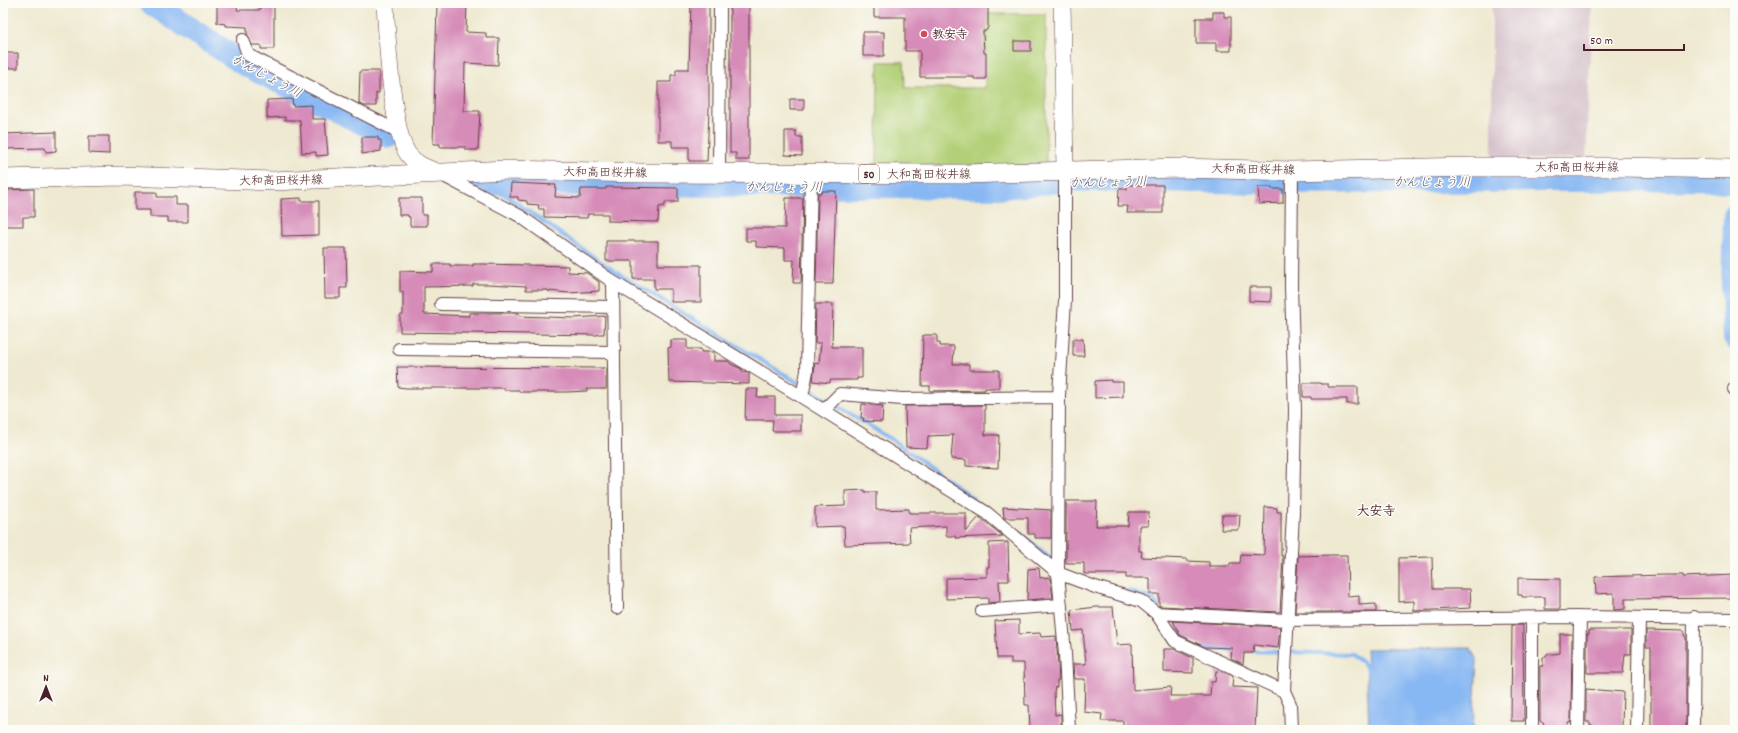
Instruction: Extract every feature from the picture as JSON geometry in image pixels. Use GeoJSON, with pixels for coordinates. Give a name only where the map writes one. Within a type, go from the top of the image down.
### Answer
{"type":"FeatureCollection","features":[{"type":"Feature","properties":{"kind":"main road","name":"大和高田桜井線"},"geometry":{"type":"LineString","coordinates":[[3,179],[120,176],[273,182],[507,170],[719,173],[811,181],[963,174],[1064,177],[1179,168],[1292,178],[1501,167],[1735,169]]}},
{"type":"Feature","properties":{"kind":"street"},"geometry":{"type":"LineString","coordinates":[[385,3],[394,107],[399,132],[407,153],[418,164],[441,174],[520,216],[613,282],[824,410],[987,513],[1058,573],[1095,587],[1141,601],[1156,613],[1175,641],[1284,691]]}},
{"type":"Feature","properties":{"kind":"street"},"geometry":{"type":"LineString","coordinates":[[719,173],[720,3]]}},
{"type":"Feature","properties":{"kind":"street"},"geometry":{"type":"LineString","coordinates":[[1062,3],[1064,300],[1059,397],[1058,573],[1069,730]]}},
{"type":"Feature","properties":{"kind":"street"},"geometry":{"type":"LineString","coordinates":[[243,40],[248,55],[399,132]]}},
{"type":"Feature","properties":{"kind":"street"},"geometry":{"type":"LineString","coordinates":[[1291,730],[1290,704],[1284,691],[1286,620],[1293,513],[1295,410],[1291,287],[1292,178]]}},
{"type":"Feature","properties":{"kind":"street"},"geometry":{"type":"LineString","coordinates":[[802,397],[807,372],[811,181]]}},
{"type":"Feature","properties":{"kind":"street"},"geometry":{"type":"LineString","coordinates":[[613,282],[617,608]]}},
{"type":"Feature","properties":{"kind":"street"},"geometry":{"type":"LineString","coordinates":[[442,304],[613,307]]}},
{"type":"Feature","properties":{"kind":"street"},"geometry":{"type":"LineString","coordinates":[[399,349],[614,352]]}},
{"type":"Feature","properties":{"kind":"street"},"geometry":{"type":"LineString","coordinates":[[824,410],[840,394],[902,399],[1059,397]]}},
{"type":"Feature","properties":{"kind":"street"},"geometry":{"type":"LineString","coordinates":[[982,610],[1061,605]]}},
{"type":"Feature","properties":{"kind":"street"},"geometry":{"type":"LineString","coordinates":[[1156,613],[1286,620],[1580,617],[1694,617],[1735,619]]}},
{"type":"Feature","properties":{"kind":"street"},"geometry":{"type":"LineString","coordinates":[[1578,730],[1580,617]]}},
{"type":"Feature","properties":{"kind":"street"},"geometry":{"type":"LineString","coordinates":[[1693,730],[1694,617]]}},
{"type":"Feature","properties":{"kind":"street"},"geometry":{"type":"LineString","coordinates":[[1532,618],[1532,730]]}},
{"type":"Feature","properties":{"kind":"street"},"geometry":{"type":"LineString","coordinates":[[1637,730],[1639,618]]}},
{"type":"Feature","properties":{"kind":"shaded area"},"geometry":{"type":"Polygon","coordinates":[[[1492,3],[1592,3],[1586,158],[1492,160],[1492,3]]]}},
{"type":"Feature","properties":{"kind":"green space"},"geometry":{"type":"Polygon","coordinates":[[[985,14],[1046,14],[1046,166],[877,165],[878,62],[904,62],[905,88],[985,88],[985,14]]]}},
{"type":"Feature","properties":{"kind":"water"},"geometry":{"type":"Polygon","coordinates":[[[1470,648],[1477,660],[1473,730],[1369,730],[1366,649],[1470,648]]]}},
{"type":"Feature","properties":{"kind":"building"},"geometry":{"type":"Polygon","coordinates":[[[217,3],[238,3],[237,10],[260,10],[260,3],[274,3],[274,49],[261,49],[261,45],[252,45],[247,34],[247,27],[226,26],[226,24],[217,23],[217,3]]]}},
{"type":"Feature","properties":{"kind":"building"},"geometry":{"type":"Polygon","coordinates":[[[449,3],[467,3],[466,32],[486,33],[486,38],[499,38],[498,65],[465,63],[464,111],[480,111],[478,150],[466,150],[466,147],[440,147],[440,144],[433,144],[437,5],[449,5],[449,3]]]}},
{"type":"Feature","properties":{"kind":"building"},"geometry":{"type":"Polygon","coordinates":[[[691,3],[709,3],[709,109],[707,161],[689,161],[689,147],[672,147],[672,141],[658,141],[658,82],[671,82],[671,75],[676,75],[676,69],[689,69],[691,3]]]}},
{"type":"Feature","properties":{"kind":"building"},"geometry":{"type":"Polygon","coordinates":[[[730,3],[749,3],[749,160],[736,160],[736,153],[730,153],[730,3]]]}},
{"type":"Feature","properties":{"kind":"building"},"geometry":{"type":"Polygon","coordinates":[[[988,3],[988,27],[986,31],[983,31],[984,53],[986,53],[986,79],[974,79],[974,77],[920,77],[920,51],[905,51],[905,17],[874,17],[874,4],[988,3]]]}},
{"type":"Feature","properties":{"kind":"building"},"geometry":{"type":"Polygon","coordinates":[[[1213,12],[1224,12],[1224,17],[1231,17],[1231,51],[1216,51],[1216,43],[1196,43],[1196,18],[1213,18],[1213,12]]]}},
{"type":"Feature","properties":{"kind":"building"},"geometry":{"type":"Polygon","coordinates":[[[863,32],[884,32],[884,56],[863,56],[863,32]]]}},
{"type":"Feature","properties":{"kind":"building"},"geometry":{"type":"Polygon","coordinates":[[[1014,41],[1031,41],[1031,51],[1014,51],[1014,41]]]}},
{"type":"Feature","properties":{"kind":"building"},"geometry":{"type":"Polygon","coordinates":[[[3,53],[18,53],[18,68],[3,68],[3,53]]]}},
{"type":"Feature","properties":{"kind":"building"},"geometry":{"type":"Polygon","coordinates":[[[360,71],[379,71],[379,93],[376,93],[376,106],[364,106],[359,103],[360,71]]]}},
{"type":"Feature","properties":{"kind":"building"},"geometry":{"type":"Polygon","coordinates":[[[292,99],[293,106],[312,105],[312,119],[325,119],[328,155],[316,156],[316,152],[302,153],[300,120],[285,120],[285,117],[267,118],[267,100],[292,99]]]}},
{"type":"Feature","properties":{"kind":"building"},"geometry":{"type":"Polygon","coordinates":[[[790,99],[804,99],[804,110],[790,110],[790,99]]]}},
{"type":"Feature","properties":{"kind":"building"},"geometry":{"type":"Polygon","coordinates":[[[785,131],[796,131],[796,137],[802,137],[802,156],[785,155],[785,131]]]}},
{"type":"Feature","properties":{"kind":"building"},"geometry":{"type":"Polygon","coordinates":[[[56,132],[56,151],[46,152],[45,148],[3,149],[3,134],[56,132]]]}},
{"type":"Feature","properties":{"kind":"building"},"geometry":{"type":"Polygon","coordinates":[[[89,136],[109,136],[109,154],[89,153],[89,136]]]}},
{"type":"Feature","properties":{"kind":"building"},"geometry":{"type":"Polygon","coordinates":[[[362,137],[378,137],[378,140],[381,140],[381,151],[362,154],[362,137]]]}},
{"type":"Feature","properties":{"kind":"building"},"geometry":{"type":"Polygon","coordinates":[[[511,183],[556,185],[555,197],[580,198],[581,189],[606,189],[606,187],[678,188],[678,202],[665,202],[665,206],[659,207],[658,222],[608,221],[608,214],[588,214],[587,218],[544,217],[544,209],[538,209],[539,205],[527,204],[527,201],[518,200],[518,197],[510,197],[511,183]]]}},
{"type":"Feature","properties":{"kind":"building"},"geometry":{"type":"Polygon","coordinates":[[[1127,185],[1163,185],[1163,213],[1127,213],[1128,206],[1118,206],[1119,189],[1127,189],[1127,185]]]}},
{"type":"Feature","properties":{"kind":"building"},"geometry":{"type":"Polygon","coordinates":[[[1258,187],[1283,189],[1283,203],[1259,204],[1258,187]]]}},
{"type":"Feature","properties":{"kind":"building"},"geometry":{"type":"Polygon","coordinates":[[[34,189],[34,217],[23,217],[23,226],[3,226],[3,190],[34,189]]]}},
{"type":"Feature","properties":{"kind":"building"},"geometry":{"type":"Polygon","coordinates":[[[822,191],[836,191],[833,284],[816,284],[818,193],[822,193],[822,191]]]}},
{"type":"Feature","properties":{"kind":"building"},"geometry":{"type":"Polygon","coordinates":[[[135,192],[155,192],[157,193],[157,197],[176,197],[176,205],[188,205],[188,222],[168,222],[168,217],[150,217],[150,210],[135,210],[135,192]]]}},
{"type":"Feature","properties":{"kind":"building"},"geometry":{"type":"Polygon","coordinates":[[[301,198],[301,201],[319,201],[319,235],[282,236],[281,199],[301,198]]]}},
{"type":"Feature","properties":{"kind":"building"},"geometry":{"type":"Polygon","coordinates":[[[399,198],[422,198],[422,215],[427,215],[427,226],[410,226],[410,217],[408,217],[408,215],[399,215],[399,198]]]}},
{"type":"Feature","properties":{"kind":"building"},"geometry":{"type":"Polygon","coordinates":[[[786,198],[803,198],[801,283],[793,283],[794,260],[785,260],[785,248],[756,247],[756,241],[746,241],[746,228],[785,228],[786,198]]]}},
{"type":"Feature","properties":{"kind":"building"},"geometry":{"type":"Polygon","coordinates":[[[606,241],[658,241],[658,265],[701,265],[701,302],[671,302],[671,289],[654,289],[654,279],[633,279],[633,261],[606,261],[606,241]]]}},
{"type":"Feature","properties":{"kind":"building"},"geometry":{"type":"Polygon","coordinates":[[[324,248],[346,248],[347,288],[340,288],[340,298],[325,298],[324,248]]]}},
{"type":"Feature","properties":{"kind":"building"},"geometry":{"type":"Polygon","coordinates":[[[433,264],[450,264],[450,266],[473,266],[473,264],[483,264],[568,266],[568,272],[587,273],[599,282],[599,291],[569,293],[548,290],[526,290],[526,286],[488,284],[473,284],[473,286],[424,287],[424,314],[469,316],[469,313],[519,313],[519,316],[574,318],[605,316],[604,334],[400,332],[400,315],[403,315],[403,292],[400,292],[400,271],[433,272],[433,264]]]}},
{"type":"Feature","properties":{"kind":"building"},"geometry":{"type":"Polygon","coordinates":[[[1249,287],[1271,287],[1271,302],[1249,301],[1249,287]]]}},
{"type":"Feature","properties":{"kind":"building"},"geometry":{"type":"Polygon","coordinates":[[[816,304],[833,304],[832,347],[862,347],[862,378],[857,378],[857,380],[830,380],[830,383],[813,381],[815,363],[819,364],[821,343],[815,343],[816,304]]]}},
{"type":"Feature","properties":{"kind":"building"},"geometry":{"type":"Polygon","coordinates":[[[923,335],[937,335],[937,343],[940,343],[940,346],[954,346],[953,364],[969,364],[969,370],[999,370],[999,388],[985,388],[985,390],[930,391],[930,386],[922,386],[923,335]]]}},
{"type":"Feature","properties":{"kind":"building"},"geometry":{"type":"Polygon","coordinates":[[[1073,339],[1083,339],[1084,356],[1073,356],[1073,339]]]}},
{"type":"Feature","properties":{"kind":"building"},"geometry":{"type":"Polygon","coordinates":[[[671,340],[687,340],[687,349],[701,349],[701,352],[714,352],[714,361],[728,361],[742,369],[742,372],[749,373],[749,384],[669,382],[668,348],[671,347],[671,340]]]}},
{"type":"Feature","properties":{"kind":"building"},"geometry":{"type":"Polygon","coordinates":[[[397,367],[606,368],[606,389],[587,389],[587,391],[567,392],[519,392],[519,390],[504,390],[504,388],[406,388],[398,387],[397,367]]]}},
{"type":"Feature","properties":{"kind":"building"},"geometry":{"type":"Polygon","coordinates":[[[1111,380],[1111,382],[1123,382],[1123,397],[1095,398],[1095,381],[1111,380]]]}},
{"type":"Feature","properties":{"kind":"building"},"geometry":{"type":"Polygon","coordinates":[[[1303,383],[1328,384],[1328,387],[1358,387],[1358,404],[1347,404],[1347,399],[1311,399],[1311,397],[1303,397],[1303,383]]]}},
{"type":"Feature","properties":{"kind":"building"},"geometry":{"type":"Polygon","coordinates":[[[746,389],[758,389],[757,397],[775,397],[775,415],[801,415],[801,431],[772,431],[773,420],[745,420],[746,389]]]}},
{"type":"Feature","properties":{"kind":"building"},"geometry":{"type":"Polygon","coordinates":[[[862,404],[883,406],[882,422],[863,421],[864,418],[861,418],[862,404]]]}},
{"type":"Feature","properties":{"kind":"building"},"geometry":{"type":"Polygon","coordinates":[[[985,405],[985,435],[999,435],[998,468],[966,466],[966,460],[951,459],[953,435],[928,436],[927,448],[906,447],[905,406],[985,405]]]}},
{"type":"Feature","properties":{"kind":"building"},"geometry":{"type":"Polygon","coordinates":[[[865,490],[865,492],[876,492],[876,510],[909,509],[909,513],[966,513],[966,532],[979,517],[1003,536],[955,538],[955,536],[946,536],[946,526],[909,528],[910,543],[845,545],[844,526],[815,527],[815,507],[845,506],[845,491],[865,490]]]}},
{"type":"Feature","properties":{"kind":"building"},"geometry":{"type":"Polygon","coordinates":[[[1066,501],[1097,501],[1096,526],[1128,526],[1129,512],[1149,512],[1148,526],[1139,526],[1139,551],[1142,551],[1141,557],[1187,559],[1187,561],[1209,562],[1209,566],[1230,566],[1230,563],[1240,563],[1241,554],[1264,555],[1265,507],[1277,508],[1277,512],[1281,512],[1281,556],[1283,556],[1280,612],[1159,606],[1159,594],[1150,594],[1150,578],[1126,578],[1126,574],[1084,574],[1084,563],[1066,563],[1066,501]]]}},
{"type":"Feature","properties":{"kind":"building"},"geometry":{"type":"Polygon","coordinates":[[[1003,507],[1051,510],[1051,538],[1035,538],[1035,534],[1028,534],[1028,518],[1004,518],[1003,507]]]}},
{"type":"Feature","properties":{"kind":"building"},"geometry":{"type":"Polygon","coordinates":[[[1222,515],[1240,515],[1239,530],[1221,530],[1222,515]]]}},
{"type":"Feature","properties":{"kind":"building"},"geometry":{"type":"Polygon","coordinates":[[[1008,542],[1009,581],[999,581],[1000,602],[988,603],[988,598],[946,599],[946,578],[987,577],[987,567],[989,567],[989,543],[1008,542]]]}},
{"type":"Feature","properties":{"kind":"building"},"geometry":{"type":"Polygon","coordinates":[[[1347,555],[1348,597],[1359,596],[1359,605],[1376,604],[1376,612],[1295,612],[1298,556],[1347,555]]]}},
{"type":"Feature","properties":{"kind":"building"},"geometry":{"type":"Polygon","coordinates":[[[1432,557],[1433,589],[1470,589],[1471,608],[1414,611],[1414,601],[1399,602],[1399,558],[1432,557]]]}},
{"type":"Feature","properties":{"kind":"building"},"geometry":{"type":"Polygon","coordinates":[[[1039,568],[1040,578],[1050,577],[1053,598],[1027,600],[1028,569],[1039,568]]]}},
{"type":"Feature","properties":{"kind":"building"},"geometry":{"type":"Polygon","coordinates":[[[1683,575],[1683,577],[1735,575],[1735,598],[1625,599],[1625,609],[1614,610],[1614,593],[1596,594],[1595,577],[1683,575]]]}},
{"type":"Feature","properties":{"kind":"building"},"geometry":{"type":"Polygon","coordinates":[[[1518,578],[1560,579],[1560,609],[1545,609],[1545,597],[1522,597],[1522,595],[1518,595],[1518,578]]]}},
{"type":"Feature","properties":{"kind":"building"},"geometry":{"type":"Polygon","coordinates":[[[1113,607],[1117,645],[1132,644],[1133,690],[1171,687],[1170,696],[1210,696],[1211,682],[1215,682],[1216,671],[1224,672],[1233,676],[1232,687],[1257,688],[1255,730],[1128,730],[1128,726],[1123,726],[1123,721],[1101,721],[1102,714],[1084,712],[1085,679],[1074,679],[1073,664],[1086,664],[1083,630],[1073,631],[1071,610],[1113,607]]]}},
{"type":"Feature","properties":{"kind":"building"},"geometry":{"type":"Polygon","coordinates":[[[1019,620],[1019,634],[1040,633],[1041,637],[1056,636],[1059,680],[1057,680],[1057,687],[1055,687],[1054,692],[1055,715],[1061,714],[1061,730],[1030,730],[1029,705],[1025,705],[1024,663],[1011,663],[1011,658],[997,658],[995,621],[1019,620]]]}},
{"type":"Feature","properties":{"kind":"building"},"geometry":{"type":"Polygon","coordinates":[[[1173,621],[1280,627],[1278,648],[1254,645],[1253,653],[1244,653],[1243,664],[1231,658],[1232,648],[1205,647],[1180,635],[1173,621]]]}},
{"type":"Feature","properties":{"kind":"building"},"geometry":{"type":"Polygon","coordinates":[[[1512,625],[1523,625],[1524,721],[1511,721],[1512,625]]]}},
{"type":"Feature","properties":{"kind":"building"},"geometry":{"type":"Polygon","coordinates":[[[1589,630],[1631,630],[1631,654],[1625,654],[1623,673],[1587,673],[1587,634],[1589,634],[1589,630]]]}},
{"type":"Feature","properties":{"kind":"building"},"geometry":{"type":"Polygon","coordinates":[[[1646,630],[1684,631],[1684,636],[1686,636],[1686,730],[1651,730],[1651,647],[1646,647],[1646,630]]]}},
{"type":"Feature","properties":{"kind":"building"},"geometry":{"type":"Polygon","coordinates":[[[1560,634],[1572,634],[1571,722],[1568,722],[1568,730],[1544,730],[1544,724],[1540,721],[1540,666],[1543,666],[1543,657],[1546,657],[1546,655],[1560,653],[1560,634]]]}},
{"type":"Feature","properties":{"kind":"building"},"geometry":{"type":"Polygon","coordinates":[[[1164,649],[1174,649],[1193,658],[1193,673],[1164,672],[1164,649]]]}},
{"type":"Feature","properties":{"kind":"building"},"geometry":{"type":"Polygon","coordinates":[[[1586,689],[1623,692],[1622,726],[1616,726],[1616,730],[1593,730],[1593,725],[1590,725],[1590,722],[1586,722],[1586,689]]]}},
{"type":"Feature","properties":{"kind":"waterway","name":"かんじょう川"},"geometry":{"type":"LineString","coordinates":[[151,3],[244,64],[389,136]]}},
{"type":"Feature","properties":{"kind":"waterway","name":"かんじょう川"},"geometry":{"type":"LineString","coordinates":[[481,180],[488,183],[1002,187],[1079,179],[1267,182],[1710,179],[1735,183]]}},
{"type":"Feature","properties":{"kind":"waterway"},"geometry":{"type":"LineString","coordinates":[[488,183],[614,271],[891,439],[973,498]]}},
{"type":"Feature","properties":{"kind":"waterway","name":"かんじょう川"},"geometry":{"type":"LineString","coordinates":[[1735,216],[1733,286],[1735,338]]}},
{"type":"Feature","properties":{"kind":"waterway"},"geometry":{"type":"LineString","coordinates":[[1017,531],[1056,562]]}},
{"type":"Feature","properties":{"kind":"waterway"},"geometry":{"type":"LineString","coordinates":[[1128,591],[1153,599],[1159,610]]}},
{"type":"Feature","properties":{"kind":"waterway"},"geometry":{"type":"LineString","coordinates":[[1173,630],[1188,641]]}},
{"type":"Feature","properties":{"kind":"waterway"},"geometry":{"type":"LineString","coordinates":[[1202,649],[1235,650]]}},
{"type":"Feature","properties":{"kind":"waterway"},"geometry":{"type":"LineString","coordinates":[[1248,651],[1352,654],[1365,665],[1369,672]]}},
{"type":"Feature","properties":{"kind":"place","name":"教安寺"},"geometry":{"type":"Point","coordinates":[924,34]}},
{"type":"Feature","properties":{"kind":"district","name":"大安寺"},"geometry":{"type":"Point","coordinates":[1376,510]}}]}
